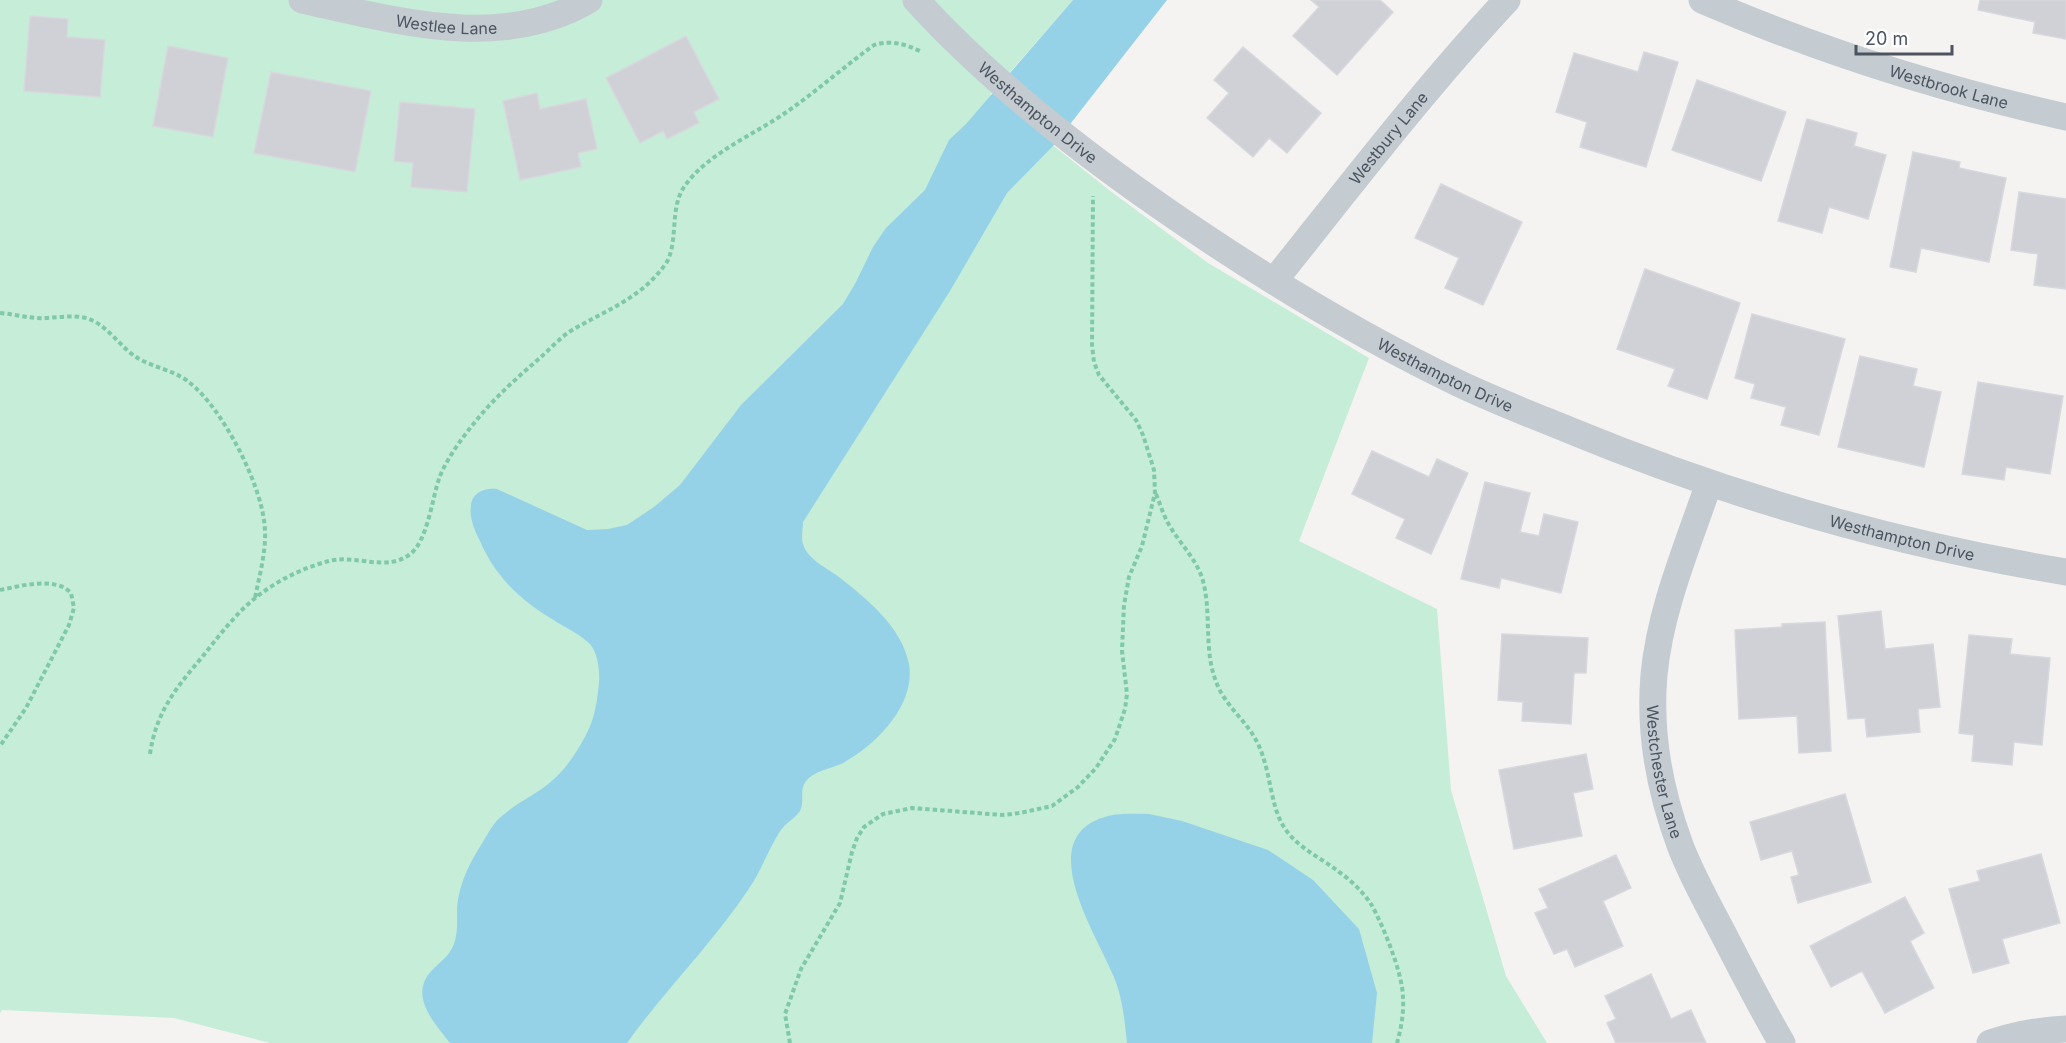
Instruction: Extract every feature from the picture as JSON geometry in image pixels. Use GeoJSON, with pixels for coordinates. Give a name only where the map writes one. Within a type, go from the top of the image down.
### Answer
{"type":"FeatureCollection","features":[{"type":"Feature","properties":{"kind":"street","name":"Westlee Lane"},"geometry":{"type":"LineString","coordinates":[[302,0],[411,23],[472,28],[527,23],[552,16],[589,0]]}},
{"type":"Feature","properties":{"kind":"street","name":"Westhampton Drive"},"geometry":{"type":"LineString","coordinates":[[916,0],[984,67],[1089,156],[1200,234],[1335,318],[1459,383],[1614,449],[1709,483],[1886,536],[2066,572]]}},
{"type":"Feature","properties":{"kind":"street","name":"Westbury Lane"},"geometry":{"type":"LineString","coordinates":[[1275,281],[1404,118],[1507,0]]}},
{"type":"Feature","properties":{"kind":"street","name":"Westbrook Lane"},"geometry":{"type":"LineString","coordinates":[[1702,0],[1818,47],[1884,69],[1951,90],[2066,117]]}},
{"type":"Feature","properties":{"kind":"street","name":"Westchester Lane"},"geometry":{"type":"LineString","coordinates":[[1709,483],[1669,601],[1659,641],[1653,685],[1655,747],[1667,803],[1685,856],[1782,1043]]}},
{"type":"Feature","properties":{"kind":"street"},"geometry":{"type":"LineString","coordinates":[[1990,1043],[2035,1031],[2066,1029]]}},
{"type":"Feature","properties":{"kind":"path"},"geometry":{"type":"LineString","coordinates":[[150,754],[155,728],[168,701],[241,610],[254,599],[290,577],[330,561],[378,563],[402,559],[411,554],[422,538],[441,475],[457,446],[477,420],[523,373],[566,334],[633,297],[653,279],[668,260],[677,200],[685,186],[699,170],[730,147],[785,113],[874,45],[895,42],[928,54]]}},
{"type":"Feature","properties":{"kind":"path"},"geometry":{"type":"LineString","coordinates":[[790,1043],[785,1014],[801,969],[840,903],[852,852],[864,827],[883,814],[912,808],[1002,815],[1052,806],[1078,788],[1115,739],[1125,709],[1127,694],[1122,627],[1124,605],[1155,493],[1154,470],[1136,420],[1099,375],[1094,362],[1089,156]]}},
{"type":"Feature","properties":{"kind":"path"},"geometry":{"type":"LineString","coordinates":[[0,313],[37,318],[77,317],[93,321],[108,331],[137,358],[190,382],[211,405],[236,443],[263,514],[265,531],[254,599]]}},
{"type":"Feature","properties":{"kind":"path"},"geometry":{"type":"LineString","coordinates":[[1155,493],[1168,523],[1192,558],[1203,580],[1208,643],[1217,684],[1258,743],[1268,769],[1281,821],[1290,836],[1339,871],[1371,904],[1401,981],[1404,999],[1398,1043]]}},
{"type":"Feature","properties":{"kind":"path"},"geometry":{"type":"LineString","coordinates":[[0,590],[32,585],[62,586],[71,593],[74,608],[69,625],[26,708],[0,746]]}},
{"type":"Feature","properties":{"kind":"green space"},"geometry":{"type":"Polygon","coordinates":[[[0,0],[1073,0],[990,95],[1109,190],[1208,263],[1369,358],[1299,541],[1437,609],[1451,790],[1506,976],[1547,1043],[270,1043],[174,1018],[2,1010],[0,1013],[0,0]]]}},
{"type":"Feature","properties":{"kind":"water"},"geometry":{"type":"Polygon","coordinates":[[[1073,0],[1167,0],[1053,146],[1007,193],[950,291],[803,522],[802,542],[809,555],[872,604],[899,638],[909,664],[910,679],[900,709],[880,735],[868,746],[843,763],[818,772],[806,781],[800,811],[781,830],[748,890],[627,1043],[450,1043],[432,1020],[422,993],[423,984],[428,975],[449,954],[454,944],[457,931],[458,899],[466,873],[496,821],[548,784],[573,757],[593,719],[599,679],[597,657],[590,644],[529,604],[493,565],[473,524],[471,511],[474,497],[484,490],[497,489],[587,530],[627,525],[654,507],[680,485],[741,405],[843,304],[873,247],[886,228],[925,190],[949,140],[966,124],[1073,0]]]}},
{"type":"Feature","properties":{"kind":"water"},"geometry":{"type":"Polygon","coordinates":[[[1149,814],[1182,821],[1268,850],[1313,880],[1359,929],[1377,993],[1372,1043],[1127,1043],[1117,985],[1076,892],[1071,867],[1073,845],[1085,827],[1108,816],[1149,814]]]}},
{"type":"Feature","properties":{"kind":"building"},"geometry":{"type":"Polygon","coordinates":[[[1311,0],[1380,0],[1393,12],[1337,75],[1293,36],[1319,7],[1311,0]]]}},
{"type":"Feature","properties":{"kind":"building"},"geometry":{"type":"Polygon","coordinates":[[[1980,0],[2066,0],[2066,39],[2033,33],[2035,22],[1978,10],[1980,0]]]}},
{"type":"Feature","properties":{"kind":"building"},"geometry":{"type":"Polygon","coordinates":[[[30,16],[68,19],[67,37],[105,40],[100,97],[24,91],[30,16]]]}},
{"type":"Feature","properties":{"kind":"building"},"geometry":{"type":"Polygon","coordinates":[[[686,36],[719,99],[694,112],[699,123],[667,139],[663,131],[640,143],[606,78],[686,36]]]}},
{"type":"Feature","properties":{"kind":"building"},"geometry":{"type":"Polygon","coordinates":[[[168,46],[228,58],[213,137],[153,126],[168,46]]]}},
{"type":"Feature","properties":{"kind":"building"},"geometry":{"type":"Polygon","coordinates":[[[1243,47],[1321,113],[1287,153],[1269,138],[1253,157],[1207,118],[1229,93],[1214,80],[1243,47]]]}},
{"type":"Feature","properties":{"kind":"building"},"geometry":{"type":"Polygon","coordinates":[[[1644,52],[1678,62],[1646,167],[1580,147],[1587,122],[1556,112],[1574,53],[1638,72],[1644,52]]]}},
{"type":"Feature","properties":{"kind":"building"},"geometry":{"type":"Polygon","coordinates":[[[271,72],[371,91],[355,172],[254,153],[271,72]]]}},
{"type":"Feature","properties":{"kind":"building"},"geometry":{"type":"Polygon","coordinates":[[[1697,80],[1786,112],[1761,181],[1672,150],[1697,80]]]}},
{"type":"Feature","properties":{"kind":"building"},"geometry":{"type":"Polygon","coordinates":[[[537,93],[540,109],[586,99],[597,149],[578,153],[581,167],[520,180],[503,101],[537,93]]]}},
{"type":"Feature","properties":{"kind":"building"},"geometry":{"type":"Polygon","coordinates":[[[400,102],[475,109],[467,192],[411,187],[413,163],[394,161],[400,102]]]}},
{"type":"Feature","properties":{"kind":"building"},"geometry":{"type":"Polygon","coordinates":[[[1807,119],[1857,133],[1854,146],[1886,155],[1868,219],[1829,207],[1822,233],[1778,221],[1807,119]]]}},
{"type":"Feature","properties":{"kind":"building"},"geometry":{"type":"Polygon","coordinates":[[[1913,152],[1960,162],[1959,168],[2006,178],[1989,262],[1921,248],[1916,272],[1890,267],[1913,152]]]}},
{"type":"Feature","properties":{"kind":"building"},"geometry":{"type":"Polygon","coordinates":[[[1441,184],[1522,222],[1483,305],[1445,288],[1459,258],[1415,238],[1441,184]]]}},
{"type":"Feature","properties":{"kind":"building"},"geometry":{"type":"Polygon","coordinates":[[[2019,192],[2066,199],[2066,289],[2034,285],[2038,254],[2011,250],[2019,192]]]}},
{"type":"Feature","properties":{"kind":"building"},"geometry":{"type":"Polygon","coordinates":[[[1645,269],[1740,303],[1707,399],[1668,386],[1675,369],[1617,349],[1645,269]]]}},
{"type":"Feature","properties":{"kind":"building"},"geometry":{"type":"Polygon","coordinates":[[[1752,314],[1845,339],[1819,435],[1781,425],[1786,407],[1751,398],[1755,384],[1735,378],[1752,314]]]}},
{"type":"Feature","properties":{"kind":"building"},"geometry":{"type":"Polygon","coordinates":[[[1860,356],[1917,369],[1913,386],[1941,392],[1924,467],[1838,447],[1860,356]]]}},
{"type":"Feature","properties":{"kind":"building"},"geometry":{"type":"Polygon","coordinates":[[[1978,382],[2063,396],[2050,474],[2006,467],[2004,480],[1962,474],[1978,382]]]}},
{"type":"Feature","properties":{"kind":"building"},"geometry":{"type":"Polygon","coordinates":[[[1372,451],[1429,477],[1437,459],[1468,473],[1431,554],[1396,538],[1405,519],[1352,494],[1372,451]]]}},
{"type":"Feature","properties":{"kind":"building"},"geometry":{"type":"Polygon","coordinates":[[[1485,482],[1530,493],[1520,532],[1539,536],[1544,514],[1578,522],[1561,593],[1501,578],[1499,588],[1461,579],[1485,482]]]}},
{"type":"Feature","properties":{"kind":"building"},"geometry":{"type":"Polygon","coordinates":[[[1881,611],[1885,649],[1933,644],[1940,707],[1918,709],[1920,732],[1867,737],[1865,718],[1848,719],[1838,616],[1881,611]]]}},
{"type":"Feature","properties":{"kind":"building"},"geometry":{"type":"Polygon","coordinates":[[[1825,622],[1831,751],[1799,753],[1797,716],[1739,719],[1735,630],[1782,627],[1782,624],[1825,622]]]}},
{"type":"Feature","properties":{"kind":"building"},"geometry":{"type":"Polygon","coordinates":[[[1502,634],[1588,638],[1586,673],[1574,673],[1571,724],[1522,721],[1523,702],[1498,700],[1502,634]]]}},
{"type":"Feature","properties":{"kind":"building"},"geometry":{"type":"Polygon","coordinates":[[[1969,635],[2012,639],[2010,654],[2050,658],[2042,745],[2014,742],[2012,765],[1972,761],[1974,735],[1959,733],[1969,635]]]}},
{"type":"Feature","properties":{"kind":"building"},"geometry":{"type":"Polygon","coordinates":[[[1586,754],[1593,789],[1573,793],[1582,836],[1514,849],[1499,770],[1586,754]]]}},
{"type":"Feature","properties":{"kind":"building"},"geometry":{"type":"Polygon","coordinates":[[[1845,794],[1871,882],[1798,903],[1791,877],[1799,875],[1792,851],[1761,860],[1750,822],[1845,794]]]}},
{"type":"Feature","properties":{"kind":"building"},"geometry":{"type":"Polygon","coordinates":[[[2041,854],[2060,923],[2002,939],[2009,963],[1973,973],[1949,889],[1980,881],[1977,871],[2041,854]]]}},
{"type":"Feature","properties":{"kind":"building"},"geometry":{"type":"Polygon","coordinates":[[[1616,855],[1631,888],[1603,901],[1623,946],[1575,967],[1567,949],[1554,954],[1535,913],[1548,908],[1539,889],[1616,855]]]}},
{"type":"Feature","properties":{"kind":"building"},"geometry":{"type":"Polygon","coordinates":[[[1905,897],[1924,933],[1910,941],[1934,988],[1885,1013],[1862,971],[1831,987],[1810,946],[1905,897]]]}},
{"type":"Feature","properties":{"kind":"building"},"geometry":{"type":"Polygon","coordinates":[[[1651,974],[1671,1019],[1691,1010],[1706,1043],[1616,1043],[1607,1023],[1616,1019],[1605,996],[1651,974]]]}}]}
